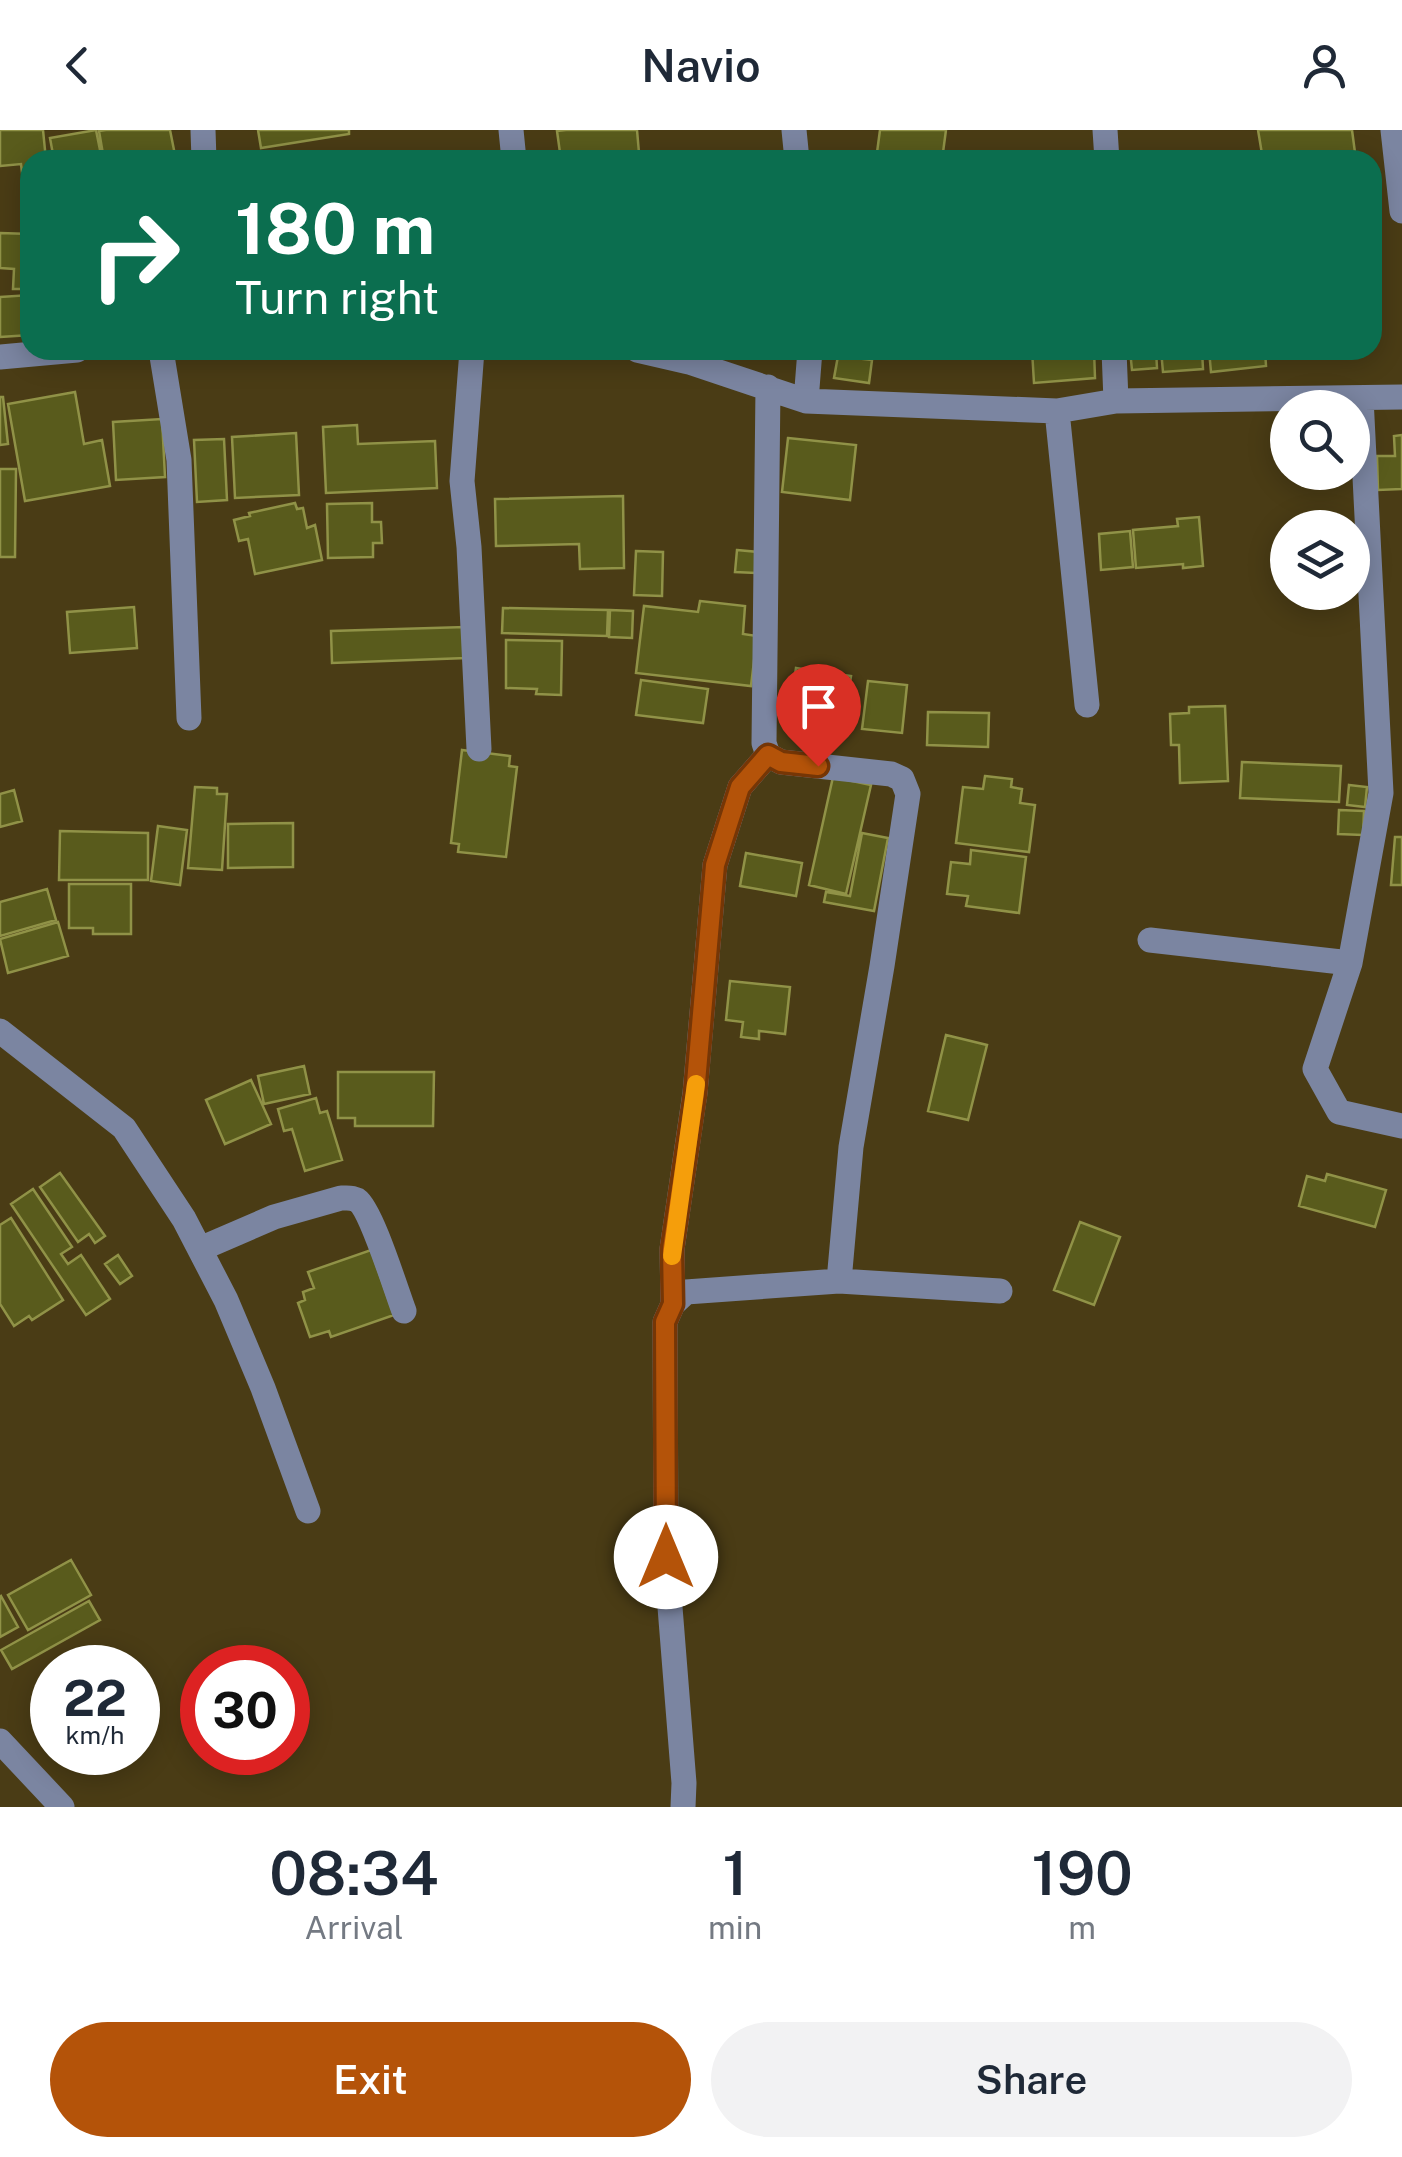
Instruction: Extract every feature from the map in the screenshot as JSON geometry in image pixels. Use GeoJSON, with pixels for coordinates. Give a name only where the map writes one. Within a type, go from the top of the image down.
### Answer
{"type":"FeatureCollection","features":[{"type":"Feature","properties":{"kind":"street"},"geometry":{"type":"LineString","coordinates":[[1393,130],[1402,211]]}},
{"type":"Feature","properties":{"kind":"street"},"geometry":{"type":"LineString","coordinates":[[163,360],[179,460],[189,718]]}},
{"type":"Feature","properties":{"kind":"street"},"geometry":{"type":"LineString","coordinates":[[471,360],[462,481],[479,749]]}},
{"type":"Feature","properties":{"kind":"street"},"geometry":{"type":"LineString","coordinates":[[680,360],[806,401],[1056,412],[1116,401],[1270,399]]}},
{"type":"Feature","properties":{"kind":"street"},"geometry":{"type":"LineString","coordinates":[[806,401],[809,360]]}},
{"type":"Feature","properties":{"kind":"street"},"geometry":{"type":"LineString","coordinates":[[1114,360],[1116,401]]}},
{"type":"Feature","properties":{"kind":"street"},"geometry":{"type":"LineString","coordinates":[[768,387],[764,743],[768,755],[781,762],[891,774],[902,779],[908,794],[850,1147],[839,1281]]}},
{"type":"Feature","properties":{"kind":"street"},"geometry":{"type":"LineString","coordinates":[[1370,398],[1402,397]]}},
{"type":"Feature","properties":{"kind":"street"},"geometry":{"type":"LineString","coordinates":[[1056,412],[1087,705]]}},
{"type":"Feature","properties":{"kind":"street"},"geometry":{"type":"LineString","coordinates":[[1366,490],[1382,792],[1350,963],[1316,1070],[1339,1112],[1402,1126]]}},
{"type":"Feature","properties":{"kind":"street"},"geometry":{"type":"LineString","coordinates":[[673,1304],[672,1249],[695,1094],[715,865],[740,787],[768,755]]}},
{"type":"Feature","properties":{"kind":"street"},"geometry":{"type":"LineString","coordinates":[[1150,940],[1350,963]]}},
{"type":"Feature","properties":{"kind":"street"},"geometry":{"type":"LineString","coordinates":[[0,1031],[124,1128],[184,1219],[226,1300],[308,1512]]}},
{"type":"Feature","properties":{"kind":"street"},"geometry":{"type":"LineString","coordinates":[[200,1250],[274,1217],[352,1198],[361,1203],[375,1232],[404,1311]]}},
{"type":"Feature","properties":{"kind":"street"},"geometry":{"type":"LineString","coordinates":[[683,1807],[666,1557],[665,1322],[673,1304],[686,1292],[839,1281],[1000,1291]]}},
{"type":"Feature","properties":{"kind":"street"},"geometry":{"type":"LineString","coordinates":[[0,1741],[62,1807]]}},
{"type":"Feature","properties":{"kind":"building"},"geometry":{"type":"Polygon","coordinates":[[[0,130],[43,130],[45,150],[20,150],[20,164],[0,166],[0,130]]]}},
{"type":"Feature","properties":{"kind":"building"},"geometry":{"type":"Polygon","coordinates":[[[96,130],[100,150],[52,150],[50,138],[96,130]]]}},
{"type":"Feature","properties":{"kind":"building"},"geometry":{"type":"Polygon","coordinates":[[[170,130],[174,150],[102,150],[99,131],[170,130]]]}},
{"type":"Feature","properties":{"kind":"building"},"geometry":{"type":"Polygon","coordinates":[[[258,130],[349,130],[349,134],[261,148],[258,130]]]}},
{"type":"Feature","properties":{"kind":"building"},"geometry":{"type":"Polygon","coordinates":[[[637,130],[639,150],[560,150],[557,131],[637,130]]]}},
{"type":"Feature","properties":{"kind":"building"},"geometry":{"type":"Polygon","coordinates":[[[880,130],[946,130],[943,150],[877,150],[880,130]]]}},
{"type":"Feature","properties":{"kind":"building"},"geometry":{"type":"Polygon","coordinates":[[[1258,130],[1352,130],[1355,150],[1261,150],[1258,130]]]}},
{"type":"Feature","properties":{"kind":"building"},"geometry":{"type":"Polygon","coordinates":[[[0,233],[20,234],[20,289],[13,289],[14,269],[0,268],[0,233]]]}},
{"type":"Feature","properties":{"kind":"building"},"geometry":{"type":"Polygon","coordinates":[[[20,296],[20,336],[0,337],[0,297],[20,296]]]}},
{"type":"Feature","properties":{"kind":"building"},"geometry":{"type":"Polygon","coordinates":[[[837,360],[872,360],[869,383],[834,378],[837,360]]]}},
{"type":"Feature","properties":{"kind":"building"},"geometry":{"type":"Polygon","coordinates":[[[1033,360],[1094,360],[1095,378],[1034,383],[1033,360]]]}},
{"type":"Feature","properties":{"kind":"building"},"geometry":{"type":"Polygon","coordinates":[[[1131,360],[1157,360],[1157,368],[1132,370],[1131,360]]]}},
{"type":"Feature","properties":{"kind":"building"},"geometry":{"type":"Polygon","coordinates":[[[1162,360],[1203,360],[1203,369],[1163,372],[1162,360]]]}},
{"type":"Feature","properties":{"kind":"building"},"geometry":{"type":"Polygon","coordinates":[[[1210,360],[1266,360],[1266,366],[1211,372],[1210,360]]]}},
{"type":"Feature","properties":{"kind":"building"},"geometry":{"type":"Polygon","coordinates":[[[75,392],[84,444],[102,440],[110,486],[25,501],[8,404],[75,392]]]}},
{"type":"Feature","properties":{"kind":"building"},"geometry":{"type":"Polygon","coordinates":[[[0,397],[8,444],[0,445],[0,397]]]}},
{"type":"Feature","properties":{"kind":"building"},"geometry":{"type":"Polygon","coordinates":[[[162,419],[165,477],[116,480],[113,422],[162,419]]]}},
{"type":"Feature","properties":{"kind":"building"},"geometry":{"type":"Polygon","coordinates":[[[357,425],[358,444],[435,441],[437,488],[326,493],[323,427],[357,425]]]}},
{"type":"Feature","properties":{"kind":"building"},"geometry":{"type":"Polygon","coordinates":[[[296,433],[299,495],[235,498],[232,437],[296,433]]]}},
{"type":"Feature","properties":{"kind":"building"},"geometry":{"type":"Polygon","coordinates":[[[1402,435],[1402,489],[1378,490],[1377,456],[1395,456],[1394,436],[1402,435]]]}},
{"type":"Feature","properties":{"kind":"building"},"geometry":{"type":"Polygon","coordinates":[[[788,438],[856,445],[850,500],[782,492],[788,438]]]}},
{"type":"Feature","properties":{"kind":"building"},"geometry":{"type":"Polygon","coordinates":[[[224,439],[227,500],[197,502],[194,440],[224,439]]]}},
{"type":"Feature","properties":{"kind":"building"},"geometry":{"type":"Polygon","coordinates":[[[0,469],[16,469],[15,557],[0,557],[0,469]]]}},
{"type":"Feature","properties":{"kind":"building"},"geometry":{"type":"Polygon","coordinates":[[[623,496],[624,568],[580,569],[579,544],[496,546],[495,499],[623,496]]]}},
{"type":"Feature","properties":{"kind":"building"},"geometry":{"type":"Polygon","coordinates":[[[295,503],[297,509],[303,508],[307,528],[315,525],[322,560],[255,574],[248,539],[239,541],[234,520],[295,503]]]}},
{"type":"Feature","properties":{"kind":"building"},"geometry":{"type":"Polygon","coordinates":[[[372,503],[372,522],[381,522],[382,543],[373,543],[373,557],[328,558],[327,504],[372,503]]]}},
{"type":"Feature","properties":{"kind":"building"},"geometry":{"type":"Polygon","coordinates":[[[1199,517],[1203,566],[1136,568],[1133,530],[1178,526],[1177,519],[1199,517]]]}},
{"type":"Feature","properties":{"kind":"building"},"geometry":{"type":"Polygon","coordinates":[[[1130,531],[1133,567],[1101,570],[1099,534],[1130,531]]]}},
{"type":"Feature","properties":{"kind":"building"},"geometry":{"type":"Polygon","coordinates":[[[737,550],[758,552],[756,573],[735,572],[737,550]]]}},
{"type":"Feature","properties":{"kind":"building"},"geometry":{"type":"Polygon","coordinates":[[[636,551],[663,552],[662,596],[634,595],[636,551]]]}},
{"type":"Feature","properties":{"kind":"building"},"geometry":{"type":"Polygon","coordinates":[[[700,601],[745,606],[743,634],[757,636],[751,686],[636,673],[644,606],[698,612],[700,601]]]}},
{"type":"Feature","properties":{"kind":"building"},"geometry":{"type":"Polygon","coordinates":[[[134,607],[137,648],[70,653],[67,612],[134,607]]]}},
{"type":"Feature","properties":{"kind":"building"},"geometry":{"type":"Polygon","coordinates":[[[503,608],[608,610],[607,636],[502,633],[503,608]]]}},
{"type":"Feature","properties":{"kind":"building"},"geometry":{"type":"Polygon","coordinates":[[[610,610],[633,611],[632,638],[609,637],[610,610]]]}},
{"type":"Feature","properties":{"kind":"building"},"geometry":{"type":"Polygon","coordinates":[[[465,627],[466,658],[332,663],[331,631],[465,627]]]}},
{"type":"Feature","properties":{"kind":"building"},"geometry":{"type":"Polygon","coordinates":[[[506,640],[562,641],[561,695],[506,688],[506,640]]]}},
{"type":"Feature","properties":{"kind":"building"},"geometry":{"type":"Polygon","coordinates":[[[796,668],[851,676],[843,729],[788,722],[796,668]]]}},
{"type":"Feature","properties":{"kind":"building"},"geometry":{"type":"Polygon","coordinates":[[[641,680],[708,689],[703,723],[636,715],[641,680]]]}},
{"type":"Feature","properties":{"kind":"building"},"geometry":{"type":"Polygon","coordinates":[[[868,681],[907,685],[902,733],[862,729],[868,681]]]}},
{"type":"Feature","properties":{"kind":"building"},"geometry":{"type":"Polygon","coordinates":[[[1225,706],[1228,781],[1180,783],[1179,745],[1171,745],[1170,714],[1189,713],[1189,707],[1225,706]]]}},
{"type":"Feature","properties":{"kind":"building"},"geometry":{"type":"Polygon","coordinates":[[[928,712],[989,713],[988,747],[927,745],[928,712]]]}},
{"type":"Feature","properties":{"kind":"building"},"geometry":{"type":"Polygon","coordinates":[[[462,750],[510,756],[509,766],[517,767],[506,857],[458,852],[459,844],[451,843],[462,750]]]}},
{"type":"Feature","properties":{"kind":"building"},"geometry":{"type":"Polygon","coordinates":[[[1242,762],[1341,766],[1339,802],[1240,798],[1242,762]]]}},
{"type":"Feature","properties":{"kind":"building"},"geometry":{"type":"Polygon","coordinates":[[[985,776],[1012,779],[1011,787],[1022,789],[1020,803],[1035,805],[1029,852],[956,843],[963,787],[983,789],[985,776]]]}},
{"type":"Feature","properties":{"kind":"building"},"geometry":{"type":"Polygon","coordinates":[[[833,777],[871,785],[846,894],[809,885],[833,777]]]}},
{"type":"Feature","properties":{"kind":"building"},"geometry":{"type":"Polygon","coordinates":[[[1349,785],[1367,787],[1365,807],[1347,805],[1349,785]]]}},
{"type":"Feature","properties":{"kind":"building"},"geometry":{"type":"Polygon","coordinates":[[[195,787],[217,788],[217,794],[227,794],[222,870],[188,868],[195,787]]]}},
{"type":"Feature","properties":{"kind":"building"},"geometry":{"type":"Polygon","coordinates":[[[14,790],[22,821],[0,827],[0,794],[14,790]]]}},
{"type":"Feature","properties":{"kind":"building"},"geometry":{"type":"Polygon","coordinates":[[[1339,810],[1364,811],[1363,835],[1338,834],[1339,810]]]}},
{"type":"Feature","properties":{"kind":"building"},"geometry":{"type":"Polygon","coordinates":[[[293,823],[293,867],[228,868],[228,824],[293,823]]]}},
{"type":"Feature","properties":{"kind":"building"},"geometry":{"type":"Polygon","coordinates":[[[158,826],[187,830],[180,885],[151,881],[158,826]]]}},
{"type":"Feature","properties":{"kind":"building"},"geometry":{"type":"Polygon","coordinates":[[[60,831],[148,833],[148,880],[59,880],[60,831]]]}},
{"type":"Feature","properties":{"kind":"building"},"geometry":{"type":"Polygon","coordinates":[[[862,833],[888,838],[874,911],[824,902],[826,892],[850,896],[862,833]]]}},
{"type":"Feature","properties":{"kind":"building"},"geometry":{"type":"Polygon","coordinates":[[[1395,837],[1402,837],[1402,885],[1391,885],[1395,837]]]}},
{"type":"Feature","properties":{"kind":"building"},"geometry":{"type":"Polygon","coordinates":[[[971,850],[1026,857],[1019,913],[966,906],[968,896],[947,894],[951,862],[970,864],[971,850]]]}},
{"type":"Feature","properties":{"kind":"building"},"geometry":{"type":"Polygon","coordinates":[[[746,853],[802,863],[796,896],[740,886],[746,853]]]}},
{"type":"Feature","properties":{"kind":"building"},"geometry":{"type":"Polygon","coordinates":[[[69,884],[131,884],[131,934],[93,934],[93,928],[69,928],[69,884]]]}},
{"type":"Feature","properties":{"kind":"building"},"geometry":{"type":"Polygon","coordinates":[[[47,889],[56,920],[0,936],[0,902],[47,889]]]}},
{"type":"Feature","properties":{"kind":"building"},"geometry":{"type":"Polygon","coordinates":[[[58,922],[68,956],[8,973],[0,939],[58,922]]]}},
{"type":"Feature","properties":{"kind":"building"},"geometry":{"type":"Polygon","coordinates":[[[730,981],[790,987],[785,1034],[759,1031],[759,1039],[741,1037],[743,1022],[726,1020],[730,981]]]}},
{"type":"Feature","properties":{"kind":"building"},"geometry":{"type":"Polygon","coordinates":[[[946,1035],[987,1045],[968,1120],[928,1111],[946,1035]]]}},
{"type":"Feature","properties":{"kind":"building"},"geometry":{"type":"Polygon","coordinates":[[[304,1066],[310,1094],[264,1104],[258,1076],[304,1066]]]}},
{"type":"Feature","properties":{"kind":"building"},"geometry":{"type":"Polygon","coordinates":[[[338,1072],[434,1072],[433,1126],[355,1126],[355,1118],[338,1118],[338,1072]]]}},
{"type":"Feature","properties":{"kind":"building"},"geometry":{"type":"Polygon","coordinates":[[[251,1080],[271,1124],[225,1144],[206,1100],[251,1080]]]}},
{"type":"Feature","properties":{"kind":"building"},"geometry":{"type":"Polygon","coordinates":[[[316,1098],[320,1113],[327,1111],[342,1160],[305,1171],[292,1129],[284,1131],[278,1109],[316,1098]]]}},
{"type":"Feature","properties":{"kind":"building"},"geometry":{"type":"Polygon","coordinates":[[[60,1173],[105,1236],[95,1243],[89,1234],[78,1242],[40,1187],[60,1173]]]}},
{"type":"Feature","properties":{"kind":"building"},"geometry":{"type":"Polygon","coordinates":[[[1327,1174],[1386,1190],[1375,1227],[1299,1206],[1307,1176],[1325,1181],[1327,1174]]]}},
{"type":"Feature","properties":{"kind":"building"},"geometry":{"type":"Polygon","coordinates":[[[33,1189],[72,1247],[61,1254],[68,1264],[81,1255],[110,1299],[86,1315],[11,1204],[33,1189]]]}},
{"type":"Feature","properties":{"kind":"building"},"geometry":{"type":"Polygon","coordinates":[[[11,1218],[63,1300],[32,1320],[29,1316],[14,1326],[0,1304],[0,1225],[11,1218]]]}},
{"type":"Feature","properties":{"kind":"building"},"geometry":{"type":"Polygon","coordinates":[[[1080,1222],[1120,1237],[1094,1305],[1054,1290],[1080,1222]]]}},
{"type":"Feature","properties":{"kind":"building"},"geometry":{"type":"Polygon","coordinates":[[[371,1250],[394,1315],[331,1337],[329,1331],[310,1337],[298,1303],[305,1300],[303,1292],[314,1288],[308,1272],[371,1250]]]}},
{"type":"Feature","properties":{"kind":"building"},"geometry":{"type":"Polygon","coordinates":[[[118,1255],[132,1276],[120,1284],[105,1264],[118,1255]]]}},
{"type":"Feature","properties":{"kind":"building"},"geometry":{"type":"Polygon","coordinates":[[[71,1560],[91,1595],[28,1630],[8,1595],[71,1560]]]}},
{"type":"Feature","properties":{"kind":"building"},"geometry":{"type":"Polygon","coordinates":[[[0,1597],[18,1627],[0,1637],[0,1597]]]}},
{"type":"Feature","properties":{"kind":"building"},"geometry":{"type":"Polygon","coordinates":[[[89,1601],[100,1620],[55,1645],[30,1645],[30,1659],[12,1669],[1,1650],[89,1601]]]}},
{"type":"Feature","properties":{"kind":"slow traffic"},"geometry":{"type":"LineString","coordinates":[[672,1256],[696,1084]]}},
{"type":"Feature","properties":{"kind":"route"},"geometry":{"type":"LineString","coordinates":[[666,1557],[665,1322],[673,1304],[672,1249],[695,1094],[715,865],[740,787],[768,755],[781,762],[818,766]]}}]}
